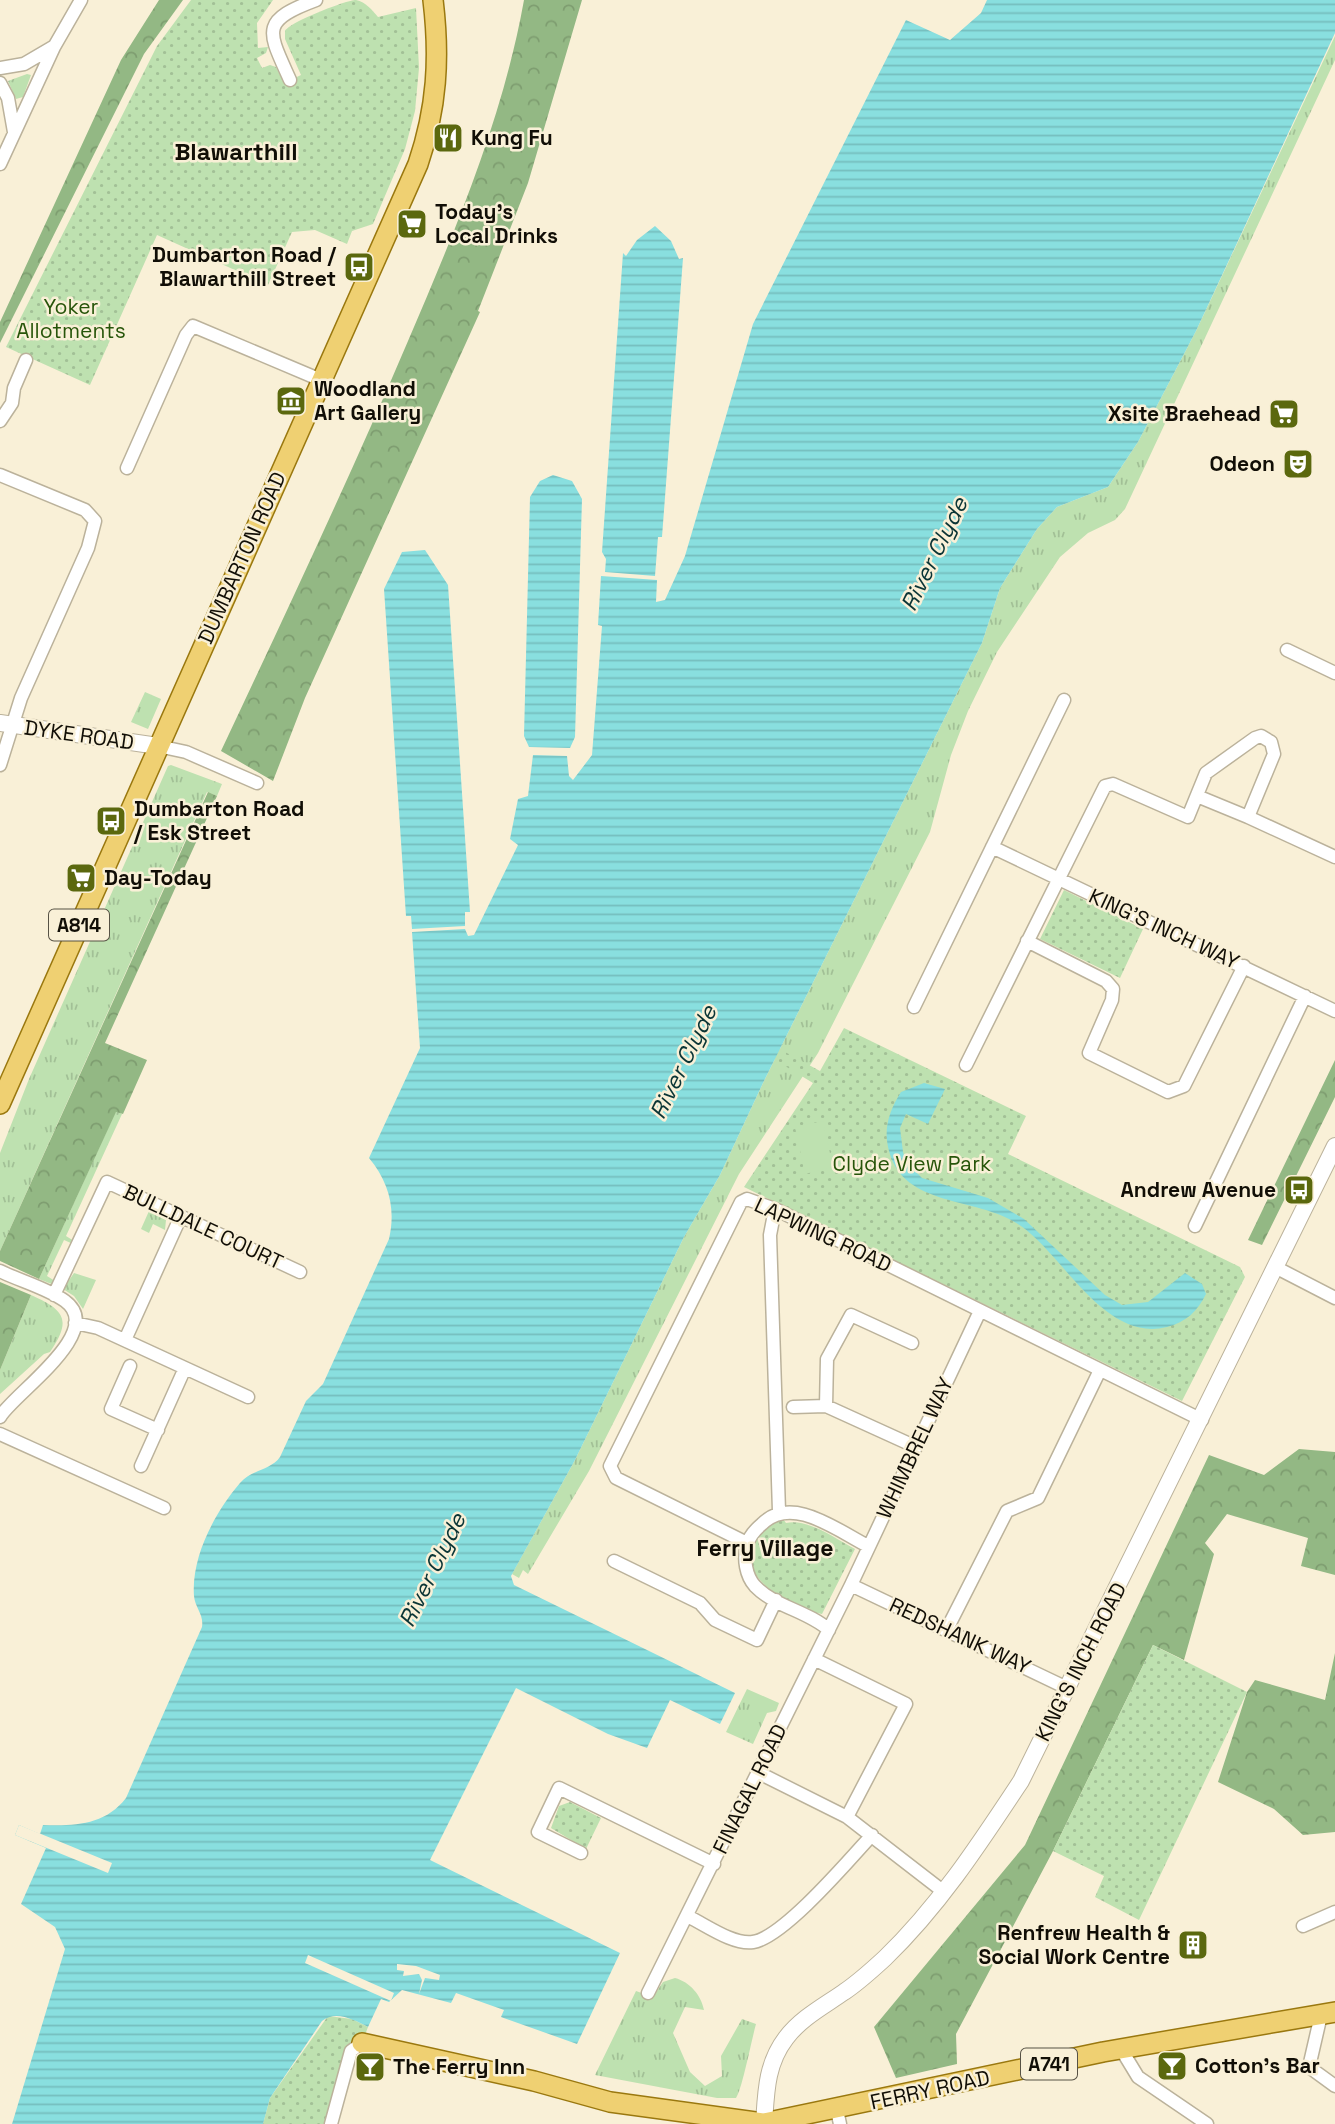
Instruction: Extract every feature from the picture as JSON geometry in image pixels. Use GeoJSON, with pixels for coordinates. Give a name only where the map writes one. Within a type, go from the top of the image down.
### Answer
{"type":"FeatureCollection","features":[{"type":"Feature","properties":{"kind":"main road","name":"DUMBARTON ROAD"},"geometry":{"type":"LineString","coordinates":[[0,1104],[404,198],[430,127],[438,71],[433,0]]}},
{"type":"Feature","properties":{"kind":"main road","name":"FERRY ROAD"},"geometry":{"type":"LineString","coordinates":[[362,2043],[534,2081],[610,2102],[764,2123],[838,2117],[1121,2049],[1328,2013]]}},
{"type":"Feature","properties":{"kind":"street"},"geometry":{"type":"LineString","coordinates":[[68,0],[71,16]]}},
{"type":"Feature","properties":{"kind":"street"},"geometry":{"type":"LineString","coordinates":[[0,164],[54,47],[81,0]]}},
{"type":"Feature","properties":{"kind":"street"},"geometry":{"type":"LineString","coordinates":[[290,80],[274,44],[273,28],[284,13],[316,0]]}},
{"type":"Feature","properties":{"kind":"street"},"geometry":{"type":"LineString","coordinates":[[0,68],[24,64],[54,47]]}},
{"type":"Feature","properties":{"kind":"street"},"geometry":{"type":"LineString","coordinates":[[0,83],[8,98],[14,132]]}},
{"type":"Feature","properties":{"kind":"street"},"geometry":{"type":"LineString","coordinates":[[127,468],[186,335],[194,326],[321,380]]}},
{"type":"Feature","properties":{"kind":"street"},"geometry":{"type":"LineString","coordinates":[[0,421],[14,401],[14,388],[26,360]]}},
{"type":"Feature","properties":{"kind":"street"},"geometry":{"type":"LineString","coordinates":[[0,765],[7,724],[93,535],[93,517],[85,510],[1,474]]}},
{"type":"Feature","properties":{"kind":"street"},"geometry":{"type":"LineString","coordinates":[[1287,650],[1335,673]]}},
{"type":"Feature","properties":{"kind":"street"},"geometry":{"type":"LineString","coordinates":[[914,1007],[1064,700]]}},
{"type":"Feature","properties":{"kind":"street","name":"DYKE ROAD"},"geometry":{"type":"LineString","coordinates":[[7,724],[158,746]]}},
{"type":"Feature","properties":{"kind":"street"},"geometry":{"type":"LineString","coordinates":[[966,1065],[1105,786],[1113,784],[1188,817],[1206,773],[1255,738],[1267,738],[1274,747],[1274,754],[1248,817]]}},
{"type":"Feature","properties":{"kind":"street"},"geometry":{"type":"LineString","coordinates":[[158,746],[186,752],[257,783]]}},
{"type":"Feature","properties":{"kind":"street"},"geometry":{"type":"LineString","coordinates":[[1197,796],[1335,857]]}},
{"type":"Feature","properties":{"kind":"street","name":"KING'S INCH WAY"},"geometry":{"type":"LineString","coordinates":[[992,847],[1335,1011]]}},
{"type":"Feature","properties":{"kind":"street"},"geometry":{"type":"LineString","coordinates":[[1027,941],[1106,981],[1113,989],[1112,1000],[1089,1053],[1168,1091],[1184,1086],[1244,966]]}},
{"type":"Feature","properties":{"kind":"street"},"geometry":{"type":"LineString","coordinates":[[1195,1226],[1305,996]]}},
{"type":"Feature","properties":{"kind":"street","name":"KING'S INCH ROAD"},"geometry":{"type":"LineString","coordinates":[[764,2123],[765,2091],[771,2063],[786,2037],[871,1970],[917,1927],[1021,1781],[1069,1689],[1335,1146]]}},
{"type":"Feature","properties":{"kind":"street","name":"BULLDALE COURT"},"geometry":{"type":"LineString","coordinates":[[54,1295],[107,1182],[300,1272]]}},
{"type":"Feature","properties":{"kind":"street","name":"LAPWING ROAD"},"geometry":{"type":"LineString","coordinates":[[747,1543],[616,1478],[610,1461],[741,1202],[751,1199],[1202,1420]]}},
{"type":"Feature","properties":{"kind":"street"},"geometry":{"type":"LineString","coordinates":[[775,1209],[770,1232],[779,1511]]}},
{"type":"Feature","properties":{"kind":"street"},"geometry":{"type":"LineString","coordinates":[[125,1340],[181,1216]]}},
{"type":"Feature","properties":{"kind":"street"},"geometry":{"type":"LineString","coordinates":[[1275,1267],[1335,1298]]}},
{"type":"Feature","properties":{"kind":"street"},"geometry":{"type":"LineString","coordinates":[[0,1271],[54,1295],[72,1309],[75,1323],[71,1337],[51,1365],[8,1405],[0,1417]]}},
{"type":"Feature","properties":{"kind":"street","name":"WHIMBREL WAY"},"geometry":{"type":"LineString","coordinates":[[851,1585],[914,1446],[980,1311]]}},
{"type":"Feature","properties":{"kind":"street"},"geometry":{"type":"LineString","coordinates":[[826,1406],[827,1359],[851,1315],[912,1343]]}},
{"type":"Feature","properties":{"kind":"street"},"geometry":{"type":"LineString","coordinates":[[75,1323],[98,1328],[248,1396]]}},
{"type":"Feature","properties":{"kind":"street"},"geometry":{"type":"LineString","coordinates":[[130,1366],[111,1409],[158,1430]]}},
{"type":"Feature","properties":{"kind":"street"},"geometry":{"type":"LineString","coordinates":[[141,1466],[185,1368]]}},
{"type":"Feature","properties":{"kind":"street"},"geometry":{"type":"LineString","coordinates":[[947,1629],[1007,1511],[1038,1497],[1100,1370]]}},
{"type":"Feature","properties":{"kind":"street"},"geometry":{"type":"LineString","coordinates":[[793,1406],[826,1406],[914,1446]]}},
{"type":"Feature","properties":{"kind":"street"},"geometry":{"type":"LineString","coordinates":[[0,1433],[164,1508]]}},
{"type":"Feature","properties":{"kind":"street"},"geometry":{"type":"LineString","coordinates":[[829,1630],[818,1621],[763,1593],[746,1568],[747,1543],[756,1529],[779,1511],[803,1514],[869,1546]]}},
{"type":"Feature","properties":{"kind":"street"},"geometry":{"type":"LineString","coordinates":[[614,1561],[700,1603],[715,1620],[757,1640],[776,1600]]}},
{"type":"Feature","properties":{"kind":"street","name":"REDSHANK WAY"},"geometry":{"type":"LineString","coordinates":[[851,1585],[1069,1689]]}},
{"type":"Feature","properties":{"kind":"street","name":"FINAGAL ROAD"},"geometry":{"type":"LineString","coordinates":[[648,1993],[689,1917],[757,1772],[851,1585]]}},
{"type":"Feature","properties":{"kind":"street"},"geometry":{"type":"LineString","coordinates":[[814,1659],[906,1704],[847,1817]]}},
{"type":"Feature","properties":{"kind":"street"},"geometry":{"type":"LineString","coordinates":[[757,1772],[847,1817],[944,1892]]}},
{"type":"Feature","properties":{"kind":"street"},"geometry":{"type":"LineString","coordinates":[[581,1853],[538,1832],[559,1788],[714,1864]]}},
{"type":"Feature","properties":{"kind":"street"},"geometry":{"type":"LineString","coordinates":[[689,1917],[741,1942],[763,1939],[822,1889],[872,1835]]}},
{"type":"Feature","properties":{"kind":"street"},"geometry":{"type":"LineString","coordinates":[[1303,1926],[1335,1912]]}},
{"type":"Feature","properties":{"kind":"street"},"geometry":{"type":"LineString","coordinates":[[1328,2013],[1309,2067],[1335,2085]]}},
{"type":"Feature","properties":{"kind":"street"},"geometry":{"type":"LineString","coordinates":[[331,2124],[351,2051],[362,2043]]}},
{"type":"Feature","properties":{"kind":"street"},"geometry":{"type":"LineString","coordinates":[[1121,2049],[1138,2077],[1207,2124]]}},
{"type":"Feature","properties":{"kind":"green space"},"geometry":{"type":"Polygon","coordinates":[[[159,0],[183,0],[144,54],[0,343],[0,322],[121,60],[159,0]]]}},
{"type":"Feature","properties":{"kind":"green space","name":"Yoker Allotments"},"geometry":{"type":"Polygon","coordinates":[[[191,0],[273,0],[257,23],[258,48],[268,47],[266,53],[257,58],[262,68],[270,65],[276,67],[284,83],[301,75],[285,39],[285,31],[297,22],[330,7],[356,0],[366,4],[378,17],[416,8],[419,68],[415,111],[405,149],[373,224],[352,231],[347,244],[315,230],[292,232],[268,285],[157,235],[90,385],[6,347],[157,46],[191,0]]]}},
{"type":"Feature","properties":{"kind":"green space"},"geometry":{"type":"Polygon","coordinates":[[[524,0],[582,0],[528,183],[478,311],[480,312],[305,698],[273,781],[221,751],[340,496],[443,258],[476,174],[504,88],[524,0]]]}},
{"type":"Feature","properties":{"kind":"green space"},"geometry":{"type":"Polygon","coordinates":[[[1335,36],[1335,60],[1125,509],[1115,520],[1088,533],[1060,557],[997,652],[968,711],[951,755],[930,832],[818,1053],[739,1174],[589,1471],[528,1574],[523,1570],[519,1578],[512,1574],[575,1460],[684,1237],[720,1175],[982,643],[1000,588],[1037,529],[1057,507],[1108,487],[1138,442],[1196,331],[1335,36]]]}},
{"type":"Feature","properties":{"kind":"green space"},"geometry":{"type":"Polygon","coordinates":[[[31,75],[23,97],[16,99],[8,81],[31,75]]]}},
{"type":"Feature","properties":{"kind":"green space"},"geometry":{"type":"Polygon","coordinates":[[[145,692],[161,699],[148,729],[131,722],[145,692]]]}},
{"type":"Feature","properties":{"kind":"green space"},"geometry":{"type":"Polygon","coordinates":[[[168,766],[222,784],[217,796],[207,792],[0,1251],[0,1153],[29,1079],[168,766]]]}},
{"type":"Feature","properties":{"kind":"green space"},"geometry":{"type":"Polygon","coordinates":[[[208,792],[217,796],[105,1043],[147,1060],[123,1114],[116,1112],[39,1279],[0,1261],[0,1251],[208,792]]]}},
{"type":"Feature","properties":{"kind":"green space"},"geometry":{"type":"Polygon","coordinates":[[[1064,890],[1143,929],[1120,978],[1040,939],[1064,890]]]}},
{"type":"Feature","properties":{"kind":"green space","name":"Clyde View Park"},"geometry":{"type":"Polygon","coordinates":[[[844,1028],[1026,1116],[1008,1154],[1240,1267],[1245,1277],[1182,1401],[744,1187],[813,1083],[767,1055],[774,1046],[820,1071],[844,1028]]]}},
{"type":"Feature","properties":{"kind":"green space"},"geometry":{"type":"Polygon","coordinates":[[[1335,1060],[1335,1097],[1262,1245],[1248,1240],[1335,1060]]]}},
{"type":"Feature","properties":{"kind":"green space"},"geometry":{"type":"Polygon","coordinates":[[[116,1111],[122,1114],[66,1236],[74,1241],[73,1244],[64,1240],[47,1276],[55,1281],[54,1285],[39,1279],[116,1111]]]}},
{"type":"Feature","properties":{"kind":"green space"},"geometry":{"type":"Polygon","coordinates":[[[823,1121],[833,1167],[805,1174],[795,1127],[823,1121]]]}},
{"type":"Feature","properties":{"kind":"green space"},"geometry":{"type":"Polygon","coordinates":[[[149,1211],[166,1220],[165,1230],[153,1224],[149,1233],[141,1229],[149,1211]]]}},
{"type":"Feature","properties":{"kind":"green space"},"geometry":{"type":"Polygon","coordinates":[[[74,1273],[96,1280],[83,1309],[74,1296],[63,1289],[74,1273]]]}},
{"type":"Feature","properties":{"kind":"green space"},"geometry":{"type":"Polygon","coordinates":[[[0,1282],[31,1295],[0,1370],[0,1282]]]}},
{"type":"Feature","properties":{"kind":"green space"},"geometry":{"type":"Polygon","coordinates":[[[31,1295],[58,1311],[63,1324],[61,1332],[50,1352],[44,1354],[0,1394],[0,1370],[31,1295]]]}},
{"type":"Feature","properties":{"kind":"green space"},"geometry":{"type":"Polygon","coordinates":[[[1299,1449],[1335,1452],[1335,1575],[1301,1566],[1308,1538],[1227,1514],[1205,1543],[1214,1554],[1184,1660],[1153,1645],[1053,1851],[956,2034],[957,2064],[896,2078],[874,2027],[1025,1845],[1209,1455],[1264,1475],[1299,1449]]]}},
{"type":"Feature","properties":{"kind":"green space"},"geometry":{"type":"Polygon","coordinates":[[[783,1519],[786,1523],[812,1526],[855,1549],[822,1614],[781,1598],[758,1578],[752,1566],[751,1553],[757,1539],[768,1526],[783,1519]]]}},
{"type":"Feature","properties":{"kind":"green space"},"geometry":{"type":"Polygon","coordinates":[[[1153,1645],[1247,1692],[1139,1920],[1095,1897],[1104,1876],[1053,1851],[1153,1645]]]}},
{"type":"Feature","properties":{"kind":"green space"},"geometry":{"type":"Polygon","coordinates":[[[1335,1653],[1335,1832],[1303,1835],[1274,1809],[1218,1782],[1247,1692],[1255,1680],[1325,1700],[1335,1653]]]}},
{"type":"Feature","properties":{"kind":"green space"},"geometry":{"type":"Polygon","coordinates":[[[747,1689],[779,1703],[776,1711],[767,1713],[753,1744],[726,1732],[747,1689]]]}},
{"type":"Feature","properties":{"kind":"green space"},"geometry":{"type":"Polygon","coordinates":[[[570,1802],[601,1818],[586,1849],[551,1828],[559,1806],[570,1802]]]}},
{"type":"Feature","properties":{"kind":"green space"},"geometry":{"type":"Polygon","coordinates":[[[675,1978],[690,1986],[703,2004],[704,2010],[685,2007],[673,2033],[690,2072],[705,2086],[722,2076],[721,2056],[742,2019],[756,2024],[736,2098],[717,2098],[595,2075],[636,1991],[653,1997],[663,1982],[675,1978]]]}},
{"type":"Feature","properties":{"kind":"green space"},"geometry":{"type":"Polygon","coordinates":[[[328,2016],[352,2019],[368,2027],[362,2043],[351,2051],[331,2124],[263,2124],[270,2098],[328,2016]]]}},
{"type":"Feature","properties":{"kind":"water","name":"River Clyde"},"geometry":{"type":"Polygon","coordinates":[[[987,0],[1335,0],[1335,33],[1196,331],[1138,442],[1108,487],[1057,507],[1037,529],[1000,588],[982,643],[720,1175],[684,1237],[575,1460],[511,1576],[514,1585],[735,1693],[720,1724],[670,1700],[647,1748],[608,1734],[516,1688],[430,1860],[620,1953],[577,2044],[501,2017],[504,2010],[456,1993],[451,2003],[402,1990],[389,2002],[381,1999],[368,2027],[339,2016],[322,2021],[270,2098],[263,2124],[12,2124],[65,1949],[55,1927],[21,1904],[46,1848],[15,1835],[19,1825],[40,1834],[43,1825],[78,1824],[99,1819],[118,1807],[126,1798],[202,1627],[202,1618],[194,1596],[194,1581],[206,1536],[222,1507],[240,1483],[272,1465],[280,1457],[306,1401],[323,1384],[389,1239],[392,1217],[389,1196],[382,1177],[369,1158],[420,1048],[412,932],[465,929],[468,936],[474,935],[518,845],[510,839],[518,799],[528,796],[533,755],[567,756],[569,776],[573,780],[592,755],[602,626],[598,625],[601,576],[657,580],[656,602],[665,600],[685,556],[753,324],[906,20],[950,40],[981,13],[987,0]]]}},
{"type":"Feature","properties":{"kind":"water"},"geometry":{"type":"Polygon","coordinates":[[[655,226],[671,241],[679,259],[683,258],[662,537],[658,537],[655,576],[605,572],[606,559],[602,552],[623,253],[626,256],[637,240],[655,226]]]}},
{"type":"Feature","properties":{"kind":"water"},"geometry":{"type":"Polygon","coordinates":[[[553,475],[572,481],[582,499],[575,737],[570,748],[529,747],[524,736],[530,497],[540,481],[553,475]]]}},
{"type":"Feature","properties":{"kind":"water"},"geometry":{"type":"Polygon","coordinates":[[[425,550],[448,585],[470,912],[465,912],[465,926],[412,929],[411,916],[406,916],[384,589],[402,552],[425,550]]]}},
{"type":"Feature","properties":{"kind":"water"},"geometry":{"type":"Polygon","coordinates":[[[924,1083],[945,1089],[928,1124],[906,1114],[900,1128],[906,1162],[922,1178],[988,1198],[1024,1219],[1105,1295],[1122,1305],[1148,1302],[1185,1273],[1202,1284],[1206,1294],[1195,1311],[1180,1322],[1167,1327],[1145,1328],[1124,1322],[1087,1294],[1021,1226],[985,1210],[945,1199],[910,1183],[897,1170],[889,1151],[887,1128],[890,1113],[901,1092],[924,1083]]]}},
{"type":"Feature","properties":{"kind":"pier"},"geometry":{"type":"Polygon","coordinates":[[[19,1825],[112,1863],[108,1873],[15,1835],[19,1825]]]}},
{"type":"Feature","properties":{"kind":"pier"},"geometry":{"type":"Polygon","coordinates":[[[308,1955],[394,1993],[391,2001],[305,1963],[308,1955]]]}},
{"type":"Feature","properties":{"kind":"pier"},"geometry":{"type":"Polygon","coordinates":[[[397,1964],[416,1966],[440,1975],[439,1980],[425,1978],[419,1994],[422,1980],[419,1974],[403,1976],[404,1971],[397,1970],[397,1964]]]}},
{"type":"Feature","properties":{"kind":"place","name":"Kung Fu"},"geometry":{"type":"Point","coordinates":[448,138]}},
{"type":"Feature","properties":{"kind":"place","name":"Today's Local Drinks"},"geometry":{"type":"Point","coordinates":[412,224]}},
{"type":"Feature","properties":{"kind":"place","name":"Dumbarton Road / Blawarthill Street"},"geometry":{"type":"Point","coordinates":[359,267]}},
{"type":"Feature","properties":{"kind":"place","name":"Woodland Art Gallery"},"geometry":{"type":"Point","coordinates":[291,401]}},
{"type":"Feature","properties":{"kind":"place","name":"Xsite Braehead"},"geometry":{"type":"Point","coordinates":[1284,414]}},
{"type":"Feature","properties":{"kind":"place","name":"Odeon"},"geometry":{"type":"Point","coordinates":[1298,464]}},
{"type":"Feature","properties":{"kind":"place","name":"Dumbarton Road / Esk Street"},"geometry":{"type":"Point","coordinates":[111,821]}},
{"type":"Feature","properties":{"kind":"place","name":"Day-Today"},"geometry":{"type":"Point","coordinates":[81,878]}},
{"type":"Feature","properties":{"kind":"place","name":"Andrew Avenue"},"geometry":{"type":"Point","coordinates":[1299,1190]}},
{"type":"Feature","properties":{"kind":"place","name":"Renfrew Health & Social Work Centre"},"geometry":{"type":"Point","coordinates":[1193,1945]}},
{"type":"Feature","properties":{"kind":"place","name":"Cotton's Bar"},"geometry":{"type":"Point","coordinates":[1172,2066]}},
{"type":"Feature","properties":{"kind":"place","name":"The Ferry Inn"},"geometry":{"type":"Point","coordinates":[370,2067]}},
{"type":"Feature","properties":{"kind":"district","name":"Blawarthill"},"geometry":{"type":"Point","coordinates":[236,152]}},
{"type":"Feature","properties":{"kind":"district","name":"Ferry Village"},"geometry":{"type":"Point","coordinates":[765,1548]}}]}
